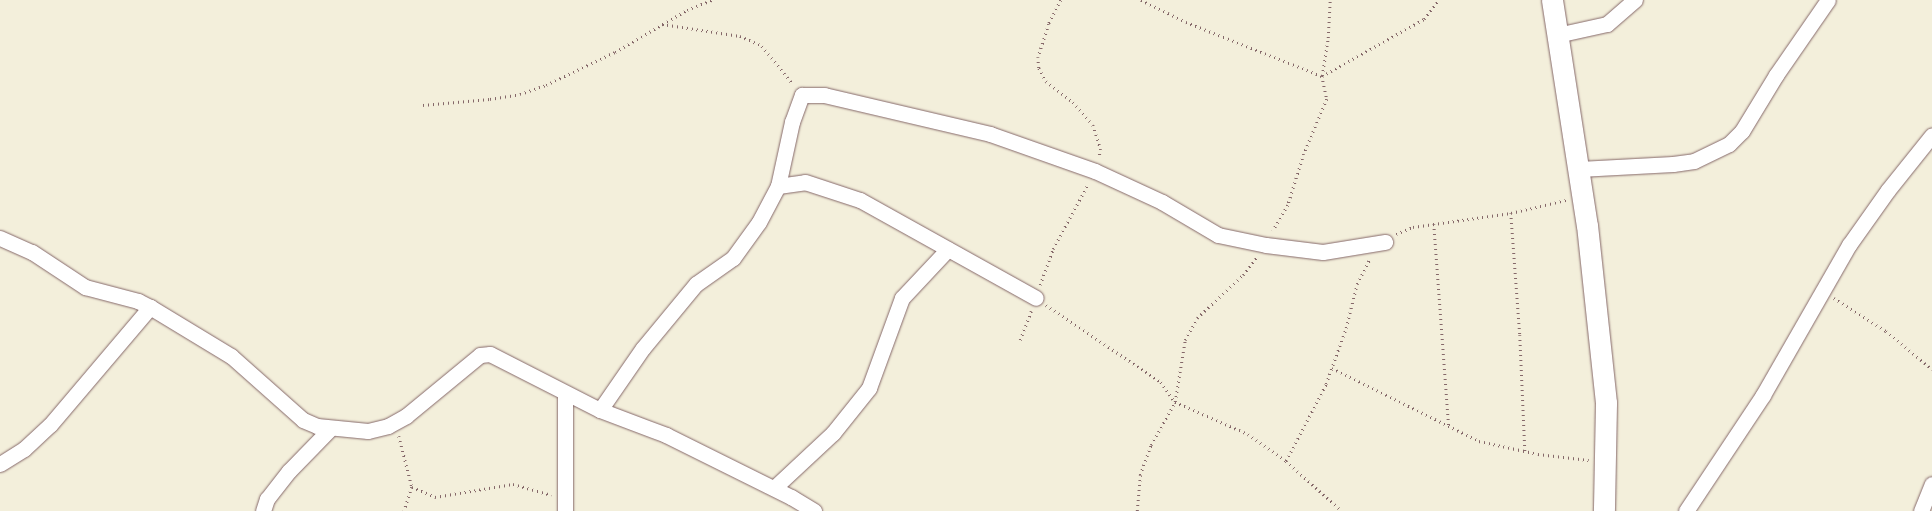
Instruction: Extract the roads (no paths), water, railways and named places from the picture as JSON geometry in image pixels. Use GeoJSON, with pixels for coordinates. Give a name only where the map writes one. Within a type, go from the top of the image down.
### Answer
{"type":"FeatureCollection","features":[{"type":"Feature","properties":{"kind":"main road"},"geometry":{"type":"LineString","coordinates":[[1552,0],[1579,169],[1606,403],[1604,511]]}},
{"type":"Feature","properties":{"kind":"street"},"geometry":{"type":"LineString","coordinates":[[1557,35],[1607,24],[1635,0]]}},
{"type":"Feature","properties":{"kind":"street"},"geometry":{"type":"LineString","coordinates":[[1579,169],[1694,161],[1729,144],[1742,131],[1776,75],[1828,0]]}},
{"type":"Feature","properties":{"kind":"street"},"geometry":{"type":"LineString","coordinates":[[600,410],[643,348],[696,284],[733,258],[760,222],[778,186],[792,122],[802,95],[824,95],[990,134],[1095,171],[1162,202],[1218,235],[1266,245],[1323,252],[1385,242]]}},
{"type":"Feature","properties":{"kind":"street"},"geometry":{"type":"LineString","coordinates":[[1686,511],[1763,395],[1849,244],[1932,135]]}},
{"type":"Feature","properties":{"kind":"street"},"geometry":{"type":"LineString","coordinates":[[778,186],[805,182],[860,200],[1036,298]]}},
{"type":"Feature","properties":{"kind":"street"},"geometry":{"type":"LineString","coordinates":[[0,238],[32,252],[85,287],[138,301],[231,356],[303,420],[317,426],[368,431],[396,422],[406,416],[480,355],[485,354],[600,410],[666,435],[774,488],[814,511]]}},
{"type":"Feature","properties":{"kind":"street"},"geometry":{"type":"LineString","coordinates":[[774,488],[833,433],[869,388],[902,298],[948,249]]}},
{"type":"Feature","properties":{"kind":"street"},"geometry":{"type":"LineString","coordinates":[[0,464],[24,449],[50,425],[150,308]]}},
{"type":"Feature","properties":{"kind":"street"},"geometry":{"type":"LineString","coordinates":[[565,393],[566,505]]}},
{"type":"Feature","properties":{"kind":"street"},"geometry":{"type":"LineString","coordinates":[[263,511],[267,499],[289,471],[330,428]]}},
{"type":"Feature","properties":{"kind":"street"},"geometry":{"type":"LineString","coordinates":[[1921,511],[1932,484]]}}]}
